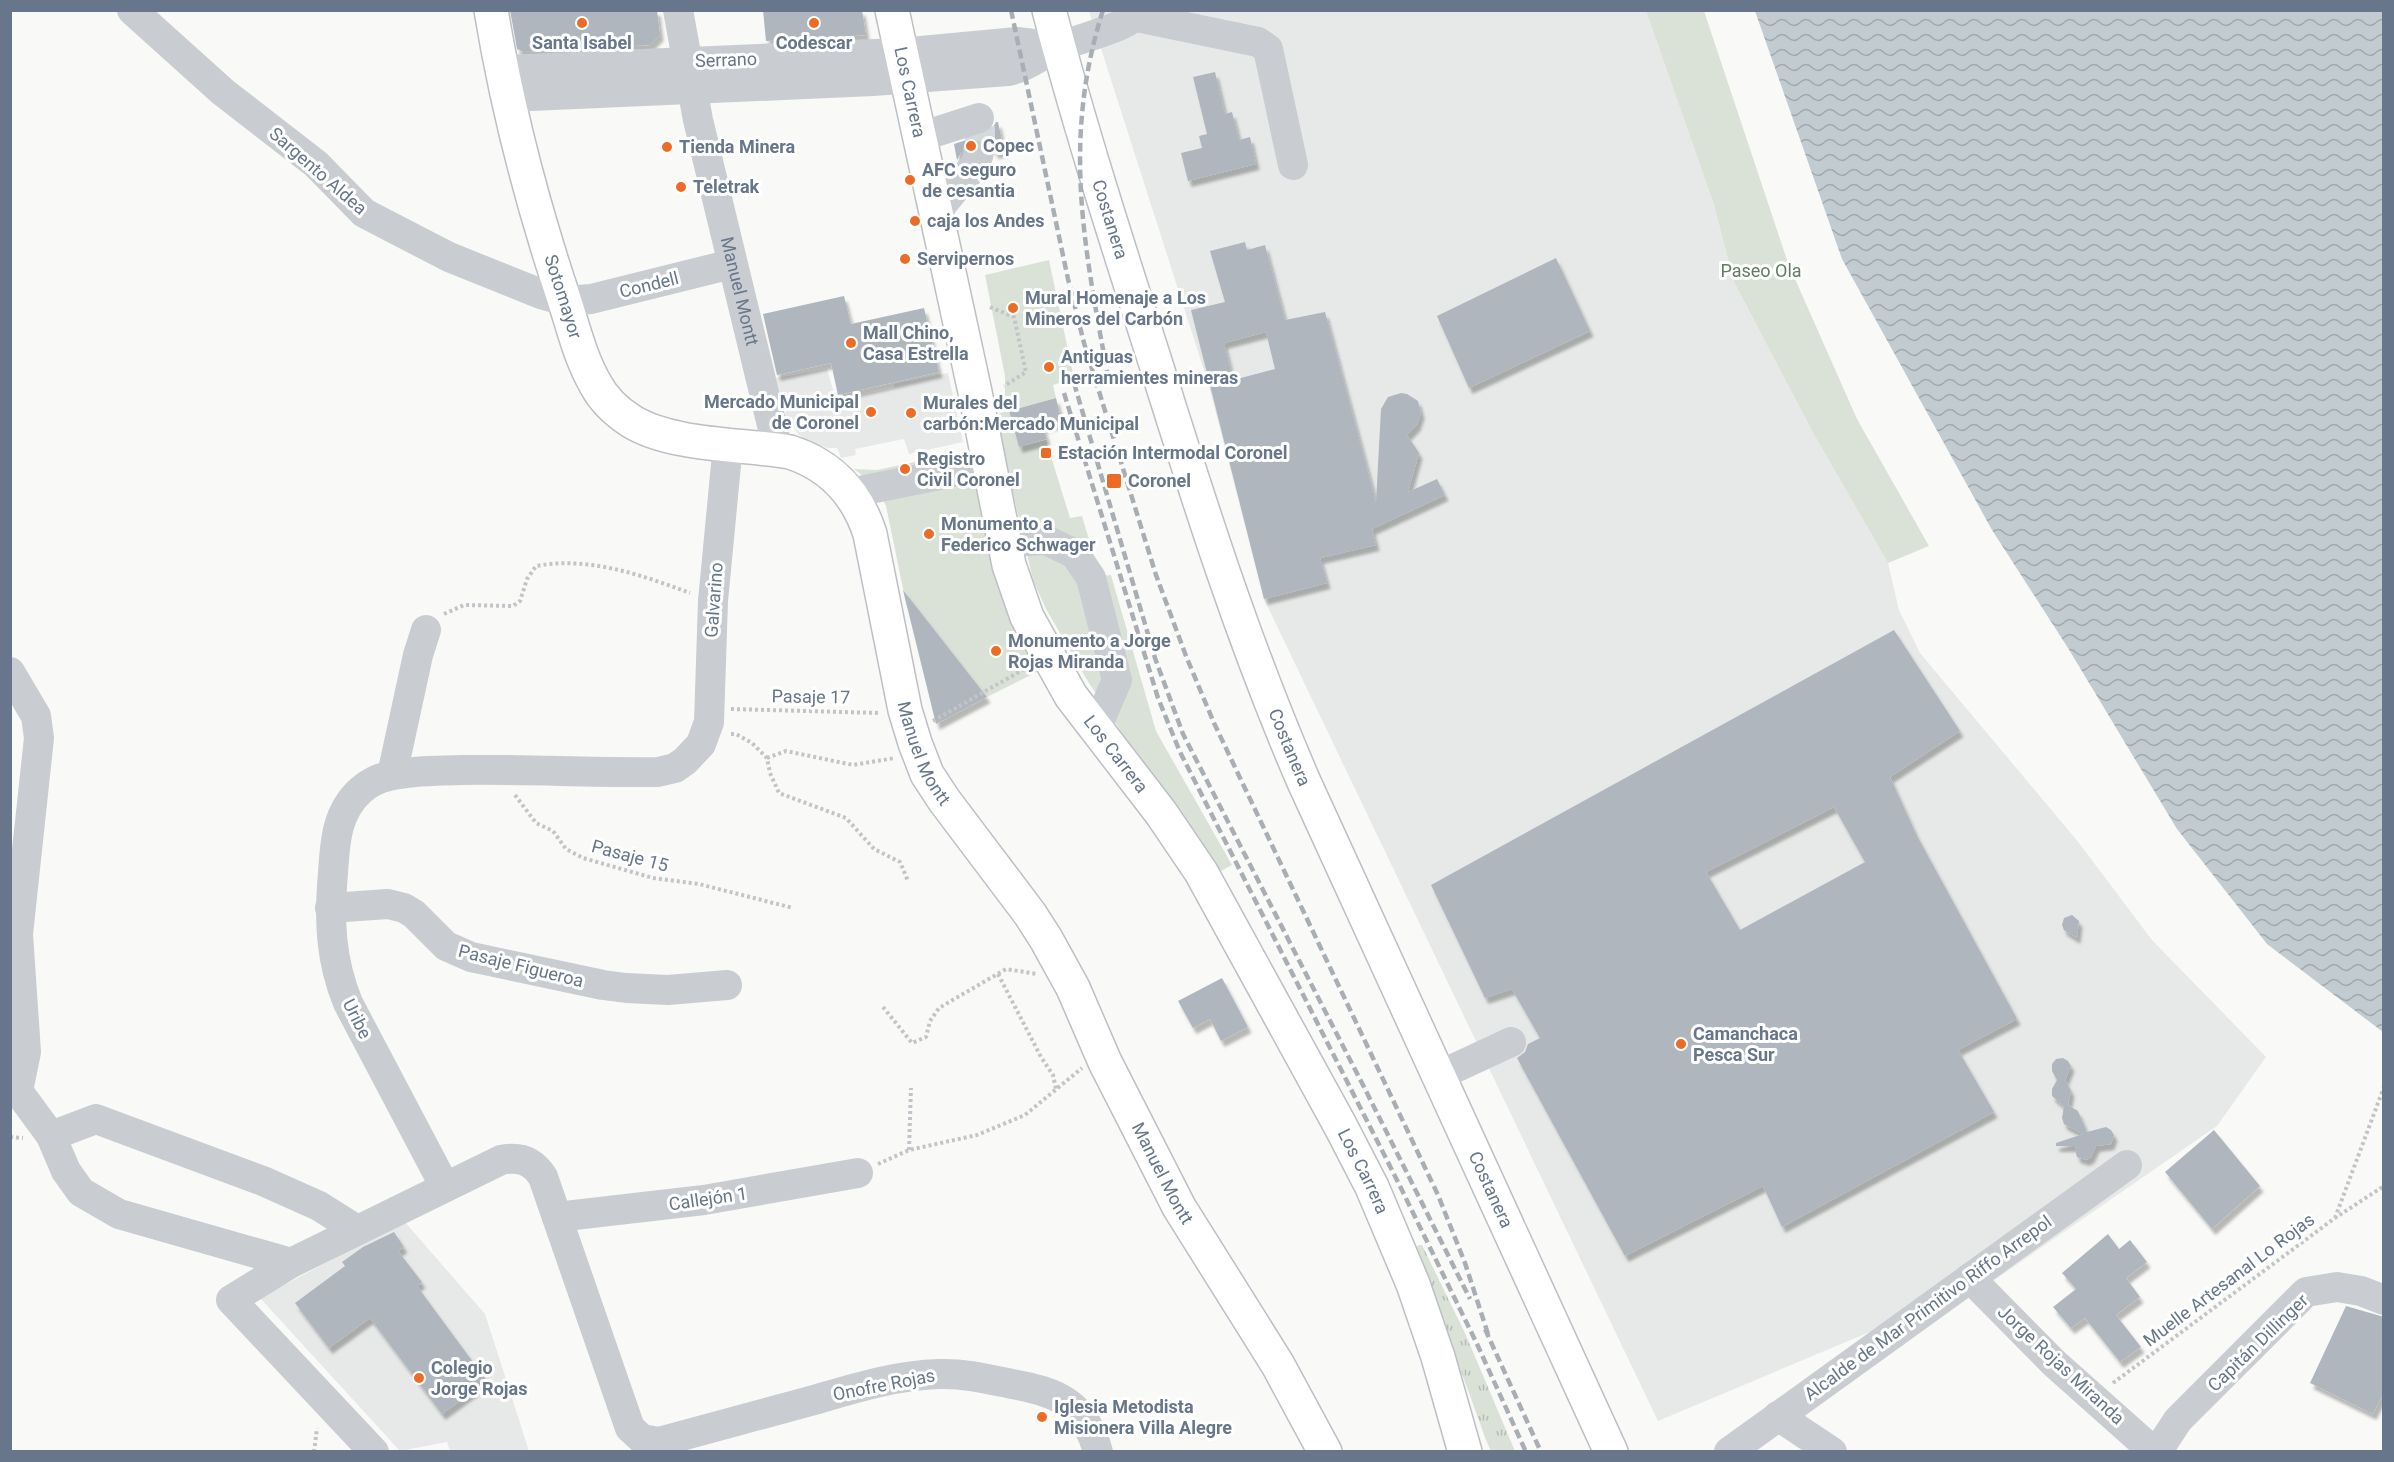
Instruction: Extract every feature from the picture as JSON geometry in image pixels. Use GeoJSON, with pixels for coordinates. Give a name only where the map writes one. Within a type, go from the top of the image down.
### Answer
{"type":"FeatureCollection","features":[{"type":"Feature","properties":{"kind":"main road","name":"Sotomayor"},"geometry":{"type":"LineString","coordinates":[[491,10],[504,84],[530,184],[565,301],[589,372],[597,387],[621,415],[645,429],[660,434],[778,450]]}},
{"type":"Feature","properties":{"kind":"main road","name":"Los Carrera"},"geometry":{"type":"LineString","coordinates":[[892,10],[1004,542],[1020,599],[1071,696],[1161,813],[1201,872],[1362,1167],[1394,1236],[1421,1306],[1465,1452]]}},
{"type":"Feature","properties":{"kind":"main road","name":"Costanera"},"geometry":{"type":"LineString","coordinates":[[1049,10],[1080,124],[1244,634],[1304,782],[1611,1452]]}},
{"type":"Feature","properties":{"kind":"main road","name":"Manuel Montt"},"geometry":{"type":"LineString","coordinates":[[778,450],[790,452],[816,463],[839,481],[850,493],[866,519],[900,735],[921,760],[934,786],[1030,914],[1046,939],[1073,988],[1105,1062],[1179,1207],[1278,1365],[1325,1452]]}},
{"type":"Feature","properties":{"kind":"street","name":"Sargento Aldea"},"geometry":{"type":"LineString","coordinates":[[132,10],[223,92],[316,164],[364,213],[449,257],[541,294],[565,301]]}},
{"type":"Feature","properties":{"kind":"street","name":"Manuel Montt"},"geometry":{"type":"LineString","coordinates":[[678,10],[689,75],[732,264],[778,450]]}},
{"type":"Feature","properties":{"kind":"street","name":"Serrano"},"geometry":{"type":"LineString","coordinates":[[504,84],[902,66],[975,73],[1023,68],[1059,47],[1095,35],[1138,14]]}},
{"type":"Feature","properties":{"kind":"street"},"geometry":{"type":"LineString","coordinates":[[1138,14],[1258,42],[1268,49],[1293,165]]}},
{"type":"Feature","properties":{"kind":"street","name":"Serrano"},"geometry":{"type":"LineString","coordinates":[[902,66],[1017,42],[1059,47]]}},
{"type":"Feature","properties":{"kind":"street"},"geometry":{"type":"LineString","coordinates":[[920,137],[979,122],[975,73]]}},
{"type":"Feature","properties":{"kind":"street"},"geometry":{"type":"LineString","coordinates":[[936,212],[975,165],[978,156]]}},
{"type":"Feature","properties":{"kind":"street","name":"Condell"},"geometry":{"type":"LineString","coordinates":[[565,301],[591,299],[732,264]]}},
{"type":"Feature","properties":{"kind":"street","name":"Galvarino"},"geometry":{"type":"LineString","coordinates":[[700,743],[710,710],[713,601],[728,444]]}},
{"type":"Feature","properties":{"kind":"street"},"geometry":{"type":"LineString","coordinates":[[850,493],[989,465]]}},
{"type":"Feature","properties":{"kind":"street"},"geometry":{"type":"LineString","coordinates":[[1004,542],[1046,540],[1075,554],[1090,578],[1117,680],[1096,729]]}},
{"type":"Feature","properties":{"kind":"street"},"geometry":{"type":"LineString","coordinates":[[392,775],[418,655],[426,630]]}},
{"type":"Feature","properties":{"kind":"street"},"geometry":{"type":"LineString","coordinates":[[10,672],[36,716],[39,738],[18,934],[26,1052],[14,1087],[51,1137],[66,1171],[81,1192],[103,1206],[119,1214],[291,1263]]}},
{"type":"Feature","properties":{"kind":"street","name":"Uribe"},"geometry":{"type":"LineString","coordinates":[[445,1187],[348,1003],[333,955],[330,908],[335,844],[340,819],[346,808],[361,790],[381,778],[392,775],[495,770],[658,772],[675,768],[700,743]]}},
{"type":"Feature","properties":{"kind":"street","name":"Pasaje Figueroa"},"geometry":{"type":"LineString","coordinates":[[330,908],[388,904],[396,906],[414,914],[441,942],[462,954],[603,985],[668,990],[727,985]]}},
{"type":"Feature","properties":{"kind":"street"},"geometry":{"type":"LineString","coordinates":[[1438,1076],[1510,1042]]}},
{"type":"Feature","properties":{"kind":"street"},"geometry":{"type":"LineString","coordinates":[[51,1137],[96,1119],[263,1181],[319,1206],[357,1230]]}},
{"type":"Feature","properties":{"kind":"street"},"geometry":{"type":"LineString","coordinates":[[374,1452],[231,1300],[291,1263],[501,1160],[518,1158],[539,1170],[557,1217]]}},
{"type":"Feature","properties":{"kind":"street","name":"Alcalde de Mar Primitivo Riffo Arrepol"},"geometry":{"type":"LineString","coordinates":[[1730,1452],[2127,1165]]}},
{"type":"Feature","properties":{"kind":"street","name":"Callejón 1"},"geometry":{"type":"LineString","coordinates":[[557,1217],[704,1200],[858,1173]]}},
{"type":"Feature","properties":{"kind":"street","name":"Onofre Rojas"},"geometry":{"type":"LineString","coordinates":[[557,1217],[630,1428],[642,1439],[660,1442],[713,1440],[886,1381],[926,1375],[955,1375],[1034,1388],[1060,1397],[1075,1408],[1084,1419],[1098,1452]]}},
{"type":"Feature","properties":{"kind":"street","name":"Jorge Rojas Miranda"},"geometry":{"type":"LineString","coordinates":[[1970,1278],[2054,1363],[2155,1452]]}},
{"type":"Feature","properties":{"kind":"street","name":"Capitán Dillinger"},"geometry":{"type":"LineString","coordinates":[[2155,1452],[2178,1420],[2306,1292],[2337,1287],[2361,1291],[2384,1300]]}},
{"type":"Feature","properties":{"kind":"street"},"geometry":{"type":"LineString","coordinates":[[1778,1416],[1832,1452]]}},
{"type":"Feature","properties":{"kind":"path"},"geometry":{"type":"LineString","coordinates":[[990,307],[1014,316],[1026,372],[1004,386]]}},
{"type":"Feature","properties":{"kind":"path"},"geometry":{"type":"LineString","coordinates":[[426,630],[446,611],[464,605],[513,606],[520,601],[527,579],[536,566],[556,562],[596,566],[647,577],[713,601]]}},
{"type":"Feature","properties":{"kind":"path"},"geometry":{"type":"LineString","coordinates":[[767,758],[786,751],[853,765],[900,735],[1048,656]]}},
{"type":"Feature","properties":{"kind":"path","name":"Pasaje 17"},"geometry":{"type":"LineString","coordinates":[[723,709],[822,713],[868,711],[900,735]]}},
{"type":"Feature","properties":{"kind":"path"},"geometry":{"type":"LineString","coordinates":[[700,743],[736,734],[752,743],[767,758],[770,773],[779,793],[846,818],[874,849],[900,862],[908,881]]}},
{"type":"Feature","properties":{"kind":"path","name":"Pasaje 15"},"geometry":{"type":"LineString","coordinates":[[495,770],[536,822],[552,831],[566,849],[583,858],[653,878],[699,884],[794,908]]}},
{"type":"Feature","properties":{"kind":"path"},"geometry":{"type":"LineString","coordinates":[[882,1007],[912,1043],[926,1037],[930,1021],[939,1008],[1006,969]]}},
{"type":"Feature","properties":{"kind":"path"},"geometry":{"type":"LineString","coordinates":[[998,974],[1041,1057],[1053,1075],[1056,1089]]}},
{"type":"Feature","properties":{"kind":"path"},"geometry":{"type":"LineString","coordinates":[[858,1173],[909,1150],[977,1135],[1025,1115],[1084,1067]]}},
{"type":"Feature","properties":{"kind":"path"},"geometry":{"type":"LineString","coordinates":[[2335,1218],[2384,1087]]}},
{"type":"Feature","properties":{"kind":"path"},"geometry":{"type":"LineString","coordinates":[[909,1150],[911,1088]]}},
{"type":"Feature","properties":{"kind":"path","name":"Muelle Artesanal Lo Rojas"},"geometry":{"type":"LineString","coordinates":[[2093,1398],[2335,1218],[2384,1186]]}},
{"type":"Feature","properties":{"kind":"shaded area"},"geometry":{"type":"Polygon","coordinates":[[[1089,11],[1646,11],[1714,205],[1734,282],[1813,433],[1888,563],[1899,610],[1920,653],[2079,843],[2152,940],[2266,1057],[2217,1126],[1996,1279],[1658,1421],[1264,599],[1209,386],[1089,11]]]}},
{"type":"Feature","properties":{"kind":"shaded area","name":"Mercado Municipal de Coronel"},"geometry":{"type":"Polygon","coordinates":[[[827,369],[836,400],[894,388],[894,384],[948,373],[963,442],[909,454],[904,439],[855,449],[856,455],[841,458],[837,448],[827,448],[807,441],[798,434],[785,415],[786,409],[792,407],[790,397],[781,398],[776,378],[827,369]]]}},
{"type":"Feature","properties":{"kind":"shaded area","name":"Colegio Jorge Rojas"},"geometry":{"type":"Polygon","coordinates":[[[404,1221],[485,1314],[529,1451],[450,1451],[447,1442],[400,1451],[260,1298],[404,1221]]]}},
{"type":"Feature","properties":{"kind":"green space","name":"Paseo Ola"},"geometry":{"type":"Polygon","coordinates":[[[1646,11],[1704,11],[1788,263],[1857,419],[1929,546],[1888,563],[1813,433],[1734,282],[1714,205],[1646,11]]]}},
{"type":"Feature","properties":{"kind":"green space"},"geometry":{"type":"Polygon","coordinates":[[[1049,260],[1074,378],[1053,385],[1056,398],[1009,411],[1019,446],[1046,440],[1070,518],[1082,516],[1100,576],[1111,575],[1156,731],[1232,865],[1221,871],[1128,742],[1087,680],[1046,609],[1033,580],[995,415],[1009,410],[1005,399],[1005,376],[985,275],[1049,260]]]}},
{"type":"Feature","properties":{"kind":"green space"},"geometry":{"type":"Polygon","coordinates":[[[981,448],[1049,666],[987,697],[919,611],[907,608],[886,506],[876,486],[854,469],[877,470],[981,448]]]}},
{"type":"Feature","properties":{"kind":"green space"},"geometry":{"type":"Polygon","coordinates":[[[1422,1245],[1465,1333],[1515,1451],[1491,1451],[1416,1247],[1422,1245]]]}},
{"type":"Feature","properties":{"kind":"water"},"geometry":{"type":"Polygon","coordinates":[[[1755,11],[2383,11],[2383,1032],[2267,944],[2177,829],[2068,648],[1992,530],[1842,259],[1755,11]]]}},
{"type":"Feature","properties":{"kind":"building","name":"Santa Isabel"},"geometry":{"type":"Polygon","coordinates":[[[510,10],[657,10],[660,35],[650,45],[524,52],[517,49],[510,10]]]}},
{"type":"Feature","properties":{"kind":"building","name":"Codescar"},"geometry":{"type":"Polygon","coordinates":[[[763,10],[862,10],[866,35],[766,41],[763,10]]]}},
{"type":"Feature","properties":{"kind":"building"},"geometry":{"type":"Polygon","coordinates":[[[1215,72],[1225,114],[1232,112],[1239,140],[1250,137],[1256,164],[1188,181],[1181,153],[1202,148],[1199,136],[1207,134],[1193,77],[1215,72]]]}},
{"type":"Feature","properties":{"kind":"building"},"geometry":{"type":"Polygon","coordinates":[[[998,122],[1004,151],[995,153],[990,144],[984,140],[975,139],[966,144],[957,160],[954,144],[985,134],[998,122]]]}},
{"type":"Feature","properties":{"kind":"building"},"geometry":{"type":"Polygon","coordinates":[[[1245,242],[1247,250],[1265,245],[1285,320],[1325,312],[1376,502],[1381,409],[1388,397],[1401,393],[1418,401],[1421,413],[1417,425],[1407,435],[1419,453],[1408,492],[1437,479],[1445,495],[1372,529],[1376,545],[1320,558],[1327,583],[1264,599],[1191,310],[1225,302],[1210,251],[1245,242]],[[1266,332],[1224,343],[1233,380],[1275,369],[1266,332]]]}},
{"type":"Feature","properties":{"kind":"building"},"geometry":{"type":"Polygon","coordinates":[[[1556,258],[1590,331],[1469,388],[1437,316],[1556,258]]]}},
{"type":"Feature","properties":{"kind":"building","name":"Mall Chino, Casa Estrella"},"geometry":{"type":"Polygon","coordinates":[[[844,296],[851,324],[924,308],[939,372],[838,395],[831,363],[777,375],[763,314],[844,296]]]}},
{"type":"Feature","properties":{"kind":"building"},"geometry":{"type":"Polygon","coordinates":[[[1056,398],[1062,422],[1043,427],[1047,439],[1019,447],[1009,411],[1056,398]]]}},
{"type":"Feature","properties":{"kind":"building"},"geometry":{"type":"Polygon","coordinates":[[[903,590],[987,697],[936,724],[903,590]]]}},
{"type":"Feature","properties":{"kind":"building"},"geometry":{"type":"Polygon","coordinates":[[[1894,630],[1960,731],[1890,777],[1916,834],[2017,1019],[1958,1050],[1994,1112],[1782,1227],[1763,1186],[1625,1256],[1517,1058],[1525,1052],[1528,1044],[1540,1038],[1512,989],[1485,998],[1431,885],[1894,630]],[[1834,807],[1706,872],[1740,930],[1865,862],[1834,807]]]}},
{"type":"Feature","properties":{"kind":"building"},"geometry":{"type":"Polygon","coordinates":[[[2072,915],[2079,921],[2077,938],[2064,930],[2062,925],[2064,918],[2072,915]]]}},
{"type":"Feature","properties":{"kind":"building"},"geometry":{"type":"Polygon","coordinates":[[[1222,978],[1248,1027],[1221,1041],[1210,1019],[1193,1028],[1178,1001],[1222,978]]]}},
{"type":"Feature","properties":{"kind":"building"},"geometry":{"type":"Polygon","coordinates":[[[2063,1058],[2071,1066],[2065,1080],[2071,1091],[2068,1105],[2078,1111],[2087,1132],[2106,1127],[2114,1135],[2111,1144],[2096,1146],[2091,1157],[2086,1160],[2077,1157],[2076,1146],[2056,1146],[2056,1143],[2083,1134],[2064,1124],[2062,1118],[2064,1106],[2052,1096],[2052,1089],[2057,1080],[2052,1071],[2052,1064],[2056,1059],[2063,1058]]]}},
{"type":"Feature","properties":{"kind":"building"},"geometry":{"type":"Polygon","coordinates":[[[2214,1130],[2260,1186],[2212,1229],[2165,1172],[2214,1130]]]}},
{"type":"Feature","properties":{"kind":"building"},"geometry":{"type":"Polygon","coordinates":[[[394,1232],[404,1247],[398,1251],[422,1282],[417,1286],[487,1381],[442,1414],[370,1318],[329,1348],[295,1303],[345,1266],[342,1262],[363,1247],[394,1232]]]}},
{"type":"Feature","properties":{"kind":"building"},"geometry":{"type":"Polygon","coordinates":[[[2108,1234],[2119,1249],[2130,1240],[2147,1262],[2126,1278],[2140,1297],[2116,1315],[2141,1347],[2120,1362],[2085,1318],[2071,1328],[2053,1307],[2076,1289],[2062,1273],[2108,1234]]]}},
{"type":"Feature","properties":{"kind":"building"},"geometry":{"type":"Polygon","coordinates":[[[2346,1306],[2384,1317],[2384,1392],[2373,1414],[2310,1383],[2346,1306]]]}},
{"type":"Feature","properties":{"kind":"tunnel"},"geometry":{"type":"LineString","coordinates":[[978,156],[980,125]]}},
{"type":"Feature","properties":{"kind":"railway"},"geometry":{"type":"LineString","coordinates":[[1011,10],[1068,279],[1084,343],[1156,575],[1214,723],[1438,1195],[1465,1263],[1488,1334]]}},
{"type":"Feature","properties":{"kind":"railway"},"geometry":{"type":"LineString","coordinates":[[1103,10],[1090,59],[1083,106],[1080,151],[1085,241],[1109,382]]}},
{"type":"Feature","properties":{"kind":"railway"},"geometry":{"type":"LineString","coordinates":[[1074,383],[1155,658],[1183,734],[1470,1299]]}},
{"type":"Feature","properties":{"kind":"railway"},"geometry":{"type":"LineString","coordinates":[[1064,393],[1158,698],[1180,752],[1398,1182],[1477,1344],[1526,1452]]}},
{"type":"Feature","properties":{"kind":"railway"},"geometry":{"type":"LineString","coordinates":[[1485,1329],[1541,1452]]}},
{"type":"Feature","properties":{"kind":"place","name":"Santa Isabel"},"geometry":{"type":"Point","coordinates":[582,23]}},
{"type":"Feature","properties":{"kind":"place","name":"Codescar"},"geometry":{"type":"Point","coordinates":[814,23]}},
{"type":"Feature","properties":{"kind":"place","name":"Copec"},"geometry":{"type":"Point","coordinates":[971,146]}},
{"type":"Feature","properties":{"kind":"place","name":"Tienda Minera"},"geometry":{"type":"Point","coordinates":[667,147]}},
{"type":"Feature","properties":{"kind":"place","name":"AFC seguro de cesantia"},"geometry":{"type":"Point","coordinates":[910,180]}},
{"type":"Feature","properties":{"kind":"place","name":"Teletrak"},"geometry":{"type":"Point","coordinates":[681,187]}},
{"type":"Feature","properties":{"kind":"place","name":"caja los Andes"},"geometry":{"type":"Point","coordinates":[915,221]}},
{"type":"Feature","properties":{"kind":"place","name":"Servipernos"},"geometry":{"type":"Point","coordinates":[905,259]}},
{"type":"Feature","properties":{"kind":"place","name":"Mural Homenaje a Los Mineros del Carbón"},"geometry":{"type":"Point","coordinates":[1013,308]}},
{"type":"Feature","properties":{"kind":"place","name":"Mall Chino, Casa Estrella"},"geometry":{"type":"Point","coordinates":[851,343]}},
{"type":"Feature","properties":{"kind":"place","name":"Antiguas herramientes mineras"},"geometry":{"type":"Point","coordinates":[1049,367]}},
{"type":"Feature","properties":{"kind":"place","name":"Mercado Municipal de Coronel"},"geometry":{"type":"Point","coordinates":[871,412]}},
{"type":"Feature","properties":{"kind":"place","name":"Murales del carbón:Mercado Municipal"},"geometry":{"type":"Point","coordinates":[911,413]}},
{"type":"Feature","properties":{"kind":"place","name":"Estación Intermodal Coronel"},"geometry":{"type":"Point","coordinates":[1046,453]}},
{"type":"Feature","properties":{"kind":"place","name":"Registro Civil Coronel"},"geometry":{"type":"Point","coordinates":[905,469]}},
{"type":"Feature","properties":{"kind":"place","name":"Coronel"},"geometry":{"type":"Point","coordinates":[1114,481]}},
{"type":"Feature","properties":{"kind":"place","name":"Monumento a Federico Schwager"},"geometry":{"type":"Point","coordinates":[929,534]}},
{"type":"Feature","properties":{"kind":"place","name":"Monumento a Jorge Rojas Miranda"},"geometry":{"type":"Point","coordinates":[996,651]}},
{"type":"Feature","properties":{"kind":"place","name":"Camanchaca Pesca Sur"},"geometry":{"type":"Point","coordinates":[1681,1044]}},
{"type":"Feature","properties":{"kind":"place","name":"Colegio Jorge Rojas"},"geometry":{"type":"Point","coordinates":[419,1378]}},
{"type":"Feature","properties":{"kind":"place","name":"Iglesia Metodista Misionera Villa Alegre"},"geometry":{"type":"Point","coordinates":[1042,1417]}}]}
